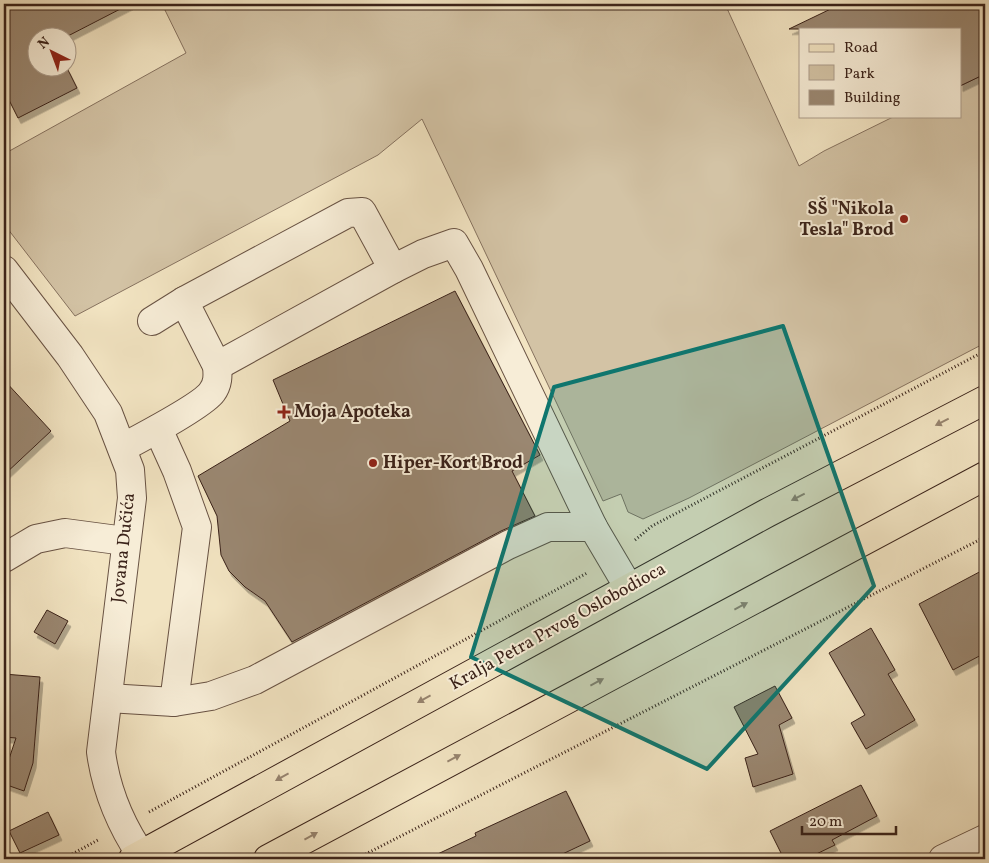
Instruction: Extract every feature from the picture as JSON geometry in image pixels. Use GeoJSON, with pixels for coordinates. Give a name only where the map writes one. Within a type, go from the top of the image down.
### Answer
{"type":"FeatureCollection","features":[{"type":"Feature","properties":{"kind":"main road","name":"Kralja Petra Prvog Oslobodioca"},"geometry":{"type":"LineString","coordinates":[[139,858],[629,588],[985,400]]}},
{"type":"Feature","properties":{"kind":"main road"},"geometry":{"type":"LineString","coordinates":[[268,859],[985,476]]}},
{"type":"Feature","properties":{"kind":"street"},"geometry":{"type":"LineString","coordinates":[[152,322],[184,301],[348,212],[362,212],[393,269]]}},
{"type":"Feature","properties":{"kind":"street"},"geometry":{"type":"LineString","coordinates":[[217,366],[393,269],[422,254],[454,243],[469,268],[593,527],[629,588]]}},
{"type":"Feature","properties":{"kind":"street","name":"Jovana Dučića"},"geometry":{"type":"LineString","coordinates":[[4,270],[70,356],[108,412],[130,470],[132,498],[102,760],[104,775],[139,858]]}},
{"type":"Feature","properties":{"kind":"street"},"geometry":{"type":"LineString","coordinates":[[122,448],[158,429],[211,394],[218,378],[217,366],[184,301]]}},
{"type":"Feature","properties":{"kind":"street"},"geometry":{"type":"LineString","coordinates":[[158,429],[177,470],[197,526],[174,702]]}},
{"type":"Feature","properties":{"kind":"street"},"geometry":{"type":"LineString","coordinates":[[108,698],[174,702],[211,696],[255,680],[508,545],[548,527],[593,527]]}},
{"type":"Feature","properties":{"kind":"street"},"geometry":{"type":"LineString","coordinates":[[4,558],[36,539],[65,534],[126,541]]}},
{"type":"Feature","properties":{"kind":"street"},"geometry":{"type":"LineString","coordinates":[[943,859],[985,839]]}},
{"type":"Feature","properties":{"kind":"path"},"geometry":{"type":"LineString","coordinates":[[63,859],[612,560],[652,526],[985,351]]}},
{"type":"Feature","properties":{"kind":"path"},"geometry":{"type":"LineString","coordinates":[[356,859],[985,537]]}},
{"type":"Feature","properties":{"kind":"highlighted area"},"geometry":{"type":"Polygon","coordinates":[[[783,326],[874,586],[707,769],[471,657],[554,387],[783,326]]]}},
{"type":"Feature","properties":{"kind":"green space"},"geometry":{"type":"Polygon","coordinates":[[[162,4],[725,4],[799,166],[824,151],[891,118],[962,118],[962,85],[985,74],[985,343],[689,498],[643,519],[628,512],[621,494],[603,501],[422,119],[378,155],[75,316],[4,224],[4,154],[186,53],[162,4]]]}},
{"type":"Feature","properties":{"kind":"building"},"geometry":{"type":"Polygon","coordinates":[[[4,4],[130,4],[78,31],[78,28],[28,28],[28,78],[72,78],[77,88],[18,118],[4,90],[4,4]]]}},
{"type":"Feature","properties":{"kind":"building"},"geometry":{"type":"Polygon","coordinates":[[[841,4],[985,4],[985,74],[962,85],[962,28],[789,29],[841,4]]]}},
{"type":"Feature","properties":{"kind":"building","name":"Hiper-Kort Brod"},"geometry":{"type":"Polygon","coordinates":[[[455,291],[540,455],[512,471],[535,516],[501,531],[292,642],[265,601],[245,587],[229,571],[221,555],[217,516],[198,476],[290,421],[273,380],[455,291]]]}},
{"type":"Feature","properties":{"kind":"building"},"geometry":{"type":"Polygon","coordinates":[[[4,380],[51,431],[4,475],[4,380]]]}},
{"type":"Feature","properties":{"kind":"building"},"geometry":{"type":"Polygon","coordinates":[[[985,569],[985,653],[953,670],[919,604],[985,569]]]}},
{"type":"Feature","properties":{"kind":"building"},"geometry":{"type":"Polygon","coordinates":[[[47,610],[68,621],[55,644],[34,632],[47,610]]]}},
{"type":"Feature","properties":{"kind":"building"},"geometry":{"type":"Polygon","coordinates":[[[871,628],[895,670],[888,674],[915,720],[866,749],[851,723],[865,715],[829,653],[871,628]]]}},
{"type":"Feature","properties":{"kind":"building"},"geometry":{"type":"Polygon","coordinates":[[[4,674],[40,677],[33,763],[24,791],[4,784],[4,774],[16,738],[4,737],[4,674]]]}},
{"type":"Feature","properties":{"kind":"building"},"geometry":{"type":"Polygon","coordinates":[[[775,686],[792,718],[779,725],[793,774],[753,787],[745,758],[758,754],[734,707],[775,686]]]}},
{"type":"Feature","properties":{"kind":"building"},"geometry":{"type":"Polygon","coordinates":[[[861,785],[877,816],[832,840],[835,845],[806,859],[784,859],[770,831],[861,785]]]}},
{"type":"Feature","properties":{"kind":"building"},"geometry":{"type":"Polygon","coordinates":[[[566,791],[590,841],[552,859],[427,859],[476,836],[475,833],[566,791]]]}},
{"type":"Feature","properties":{"kind":"building"},"geometry":{"type":"Polygon","coordinates":[[[48,812],[59,835],[20,853],[9,831],[48,812]]]}},
{"type":"Feature","properties":{"kind":"place","name":"SŠ \"Nikola Tesla\" Brod"},"geometry":{"type":"Point","coordinates":[904,219]}},
{"type":"Feature","properties":{"kind":"place","name":"Moja Apoteka"},"geometry":{"type":"Point","coordinates":[284,412]}},
{"type":"Feature","properties":{"kind":"place","name":"Hiper-Kort Brod"},"geometry":{"type":"Point","coordinates":[373,463]}}]}
